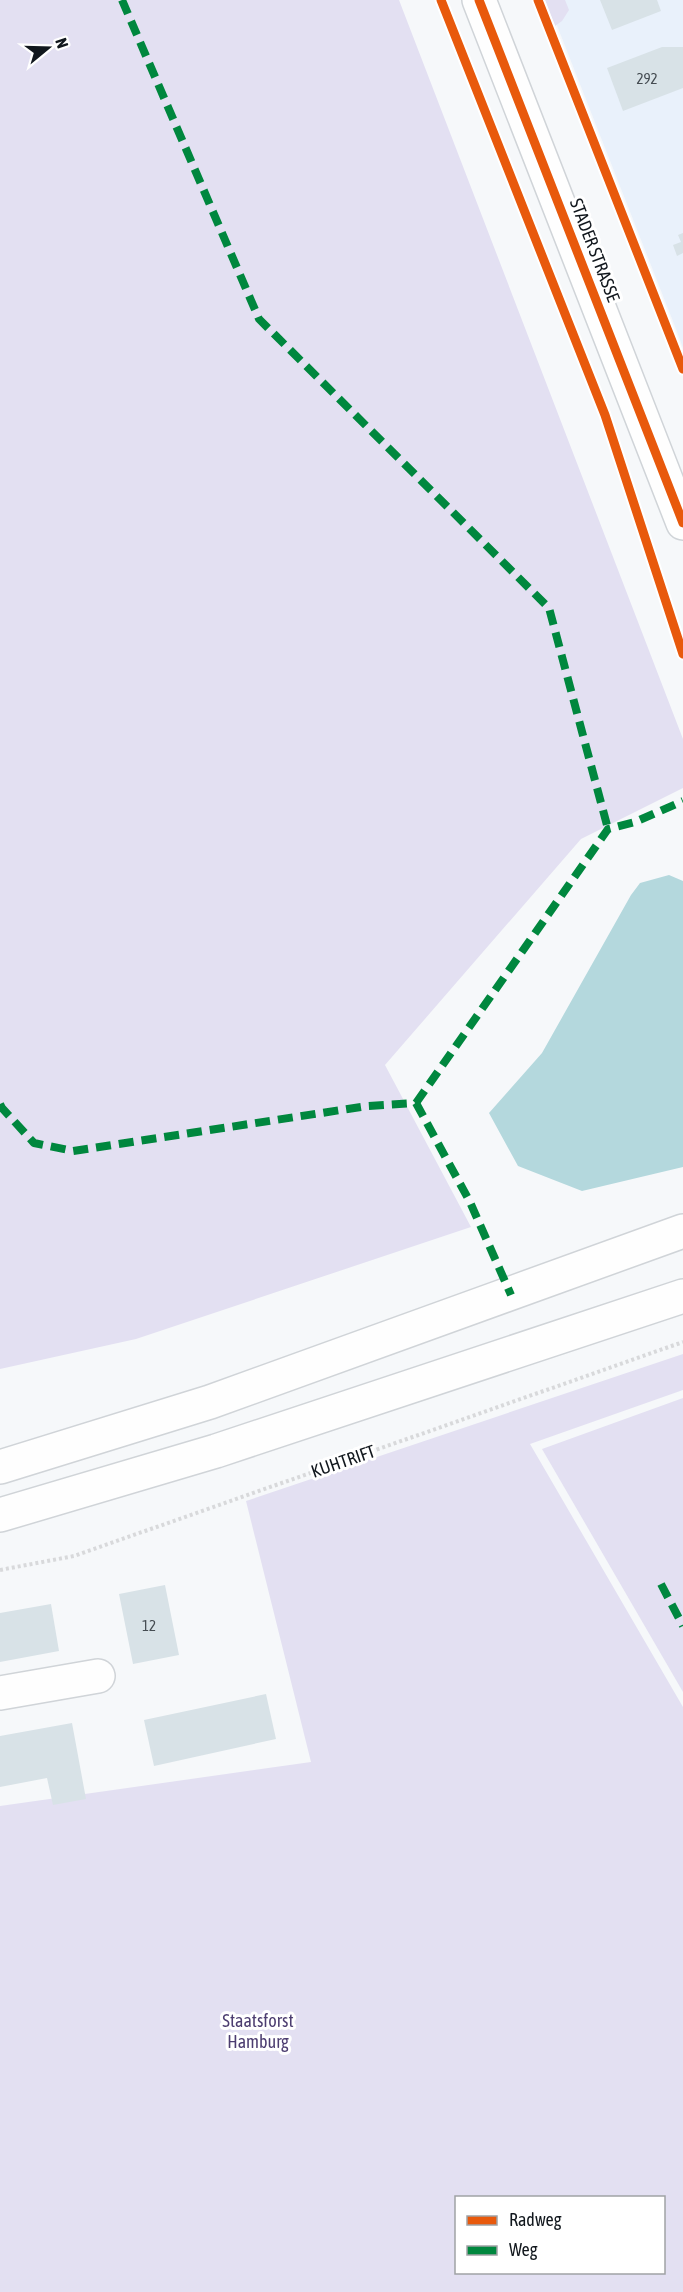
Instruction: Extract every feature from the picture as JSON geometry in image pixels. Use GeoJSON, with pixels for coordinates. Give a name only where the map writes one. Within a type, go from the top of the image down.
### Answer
{"type":"FeatureCollection","features":[{"type":"Feature","properties":{"kind":"main road","name":"STADER STRASSE"},"geometry":{"type":"LineString","coordinates":[[479,0],[682,519]]}},
{"type":"Feature","properties":{"kind":"main road"},"geometry":{"type":"LineString","coordinates":[[0,1467],[210,1402],[683,1232]]}},
{"type":"Feature","properties":{"kind":"main road"},"geometry":{"type":"LineString","coordinates":[[0,1515],[216,1452],[683,1296]]}},
{"type":"Feature","properties":{"kind":"main road"},"geometry":{"type":"LineString","coordinates":[[0,1693],[98,1676]]}},
{"type":"Feature","properties":{"kind":"path"},"geometry":{"type":"LineString","coordinates":[[441,0],[446,11]]}},
{"type":"Feature","properties":{"kind":"path"},"geometry":{"type":"LineString","coordinates":[[615,447],[683,654]]}},
{"type":"Feature","properties":{"kind":"shaded area"},"geometry":{"type":"Polygon","coordinates":[[[547,0],[683,0],[683,348],[676,329],[547,0]]]}},
{"type":"Feature","properties":{"kind":"green space"},"geometry":{"type":"Polygon","coordinates":[[[0,0],[399,0],[683,739],[683,788],[581,839],[385,1065],[471,1227],[136,1339],[0,1369],[0,0]]]}},
{"type":"Feature","properties":{"kind":"green space"},"geometry":{"type":"Polygon","coordinates":[[[545,0],[565,0],[569,10],[562,21],[555,26],[545,0]]]}},
{"type":"Feature","properties":{"kind":"green space","name":"Staatsforst Hamburg"},"geometry":{"type":"Polygon","coordinates":[[[683,1354],[683,1390],[530,1444],[683,1707],[683,2292],[0,2292],[0,1806],[311,1762],[246,1501],[683,1354]]]}},
{"type":"Feature","properties":{"kind":"green space"},"geometry":{"type":"Polygon","coordinates":[[[683,1398],[683,1692],[542,1449],[683,1398]]]}},
{"type":"Feature","properties":{"kind":"water"},"geometry":{"type":"Polygon","coordinates":[[[669,875],[683,881],[683,1167],[582,1191],[518,1166],[489,1113],[542,1053],[631,895],[640,883],[669,875]]]}},
{"type":"Feature","properties":{"kind":"building"},"geometry":{"type":"Polygon","coordinates":[[[600,0],[657,0],[661,11],[612,30],[600,0]]]}},
{"type":"Feature","properties":{"kind":"building"},"geometry":{"type":"Polygon","coordinates":[[[662,47],[683,47],[683,88],[623,111],[607,68],[662,47]]]}},
{"type":"Feature","properties":{"kind":"building"},"geometry":{"type":"Polygon","coordinates":[[[683,233],[683,253],[677,256],[673,245],[681,242],[678,235],[683,233]]]}},
{"type":"Feature","properties":{"kind":"building"},"geometry":{"type":"Polygon","coordinates":[[[165,1585],[179,1655],[133,1664],[119,1594],[165,1585]]]}},
{"type":"Feature","properties":{"kind":"building"},"geometry":{"type":"Polygon","coordinates":[[[51,1604],[59,1651],[0,1662],[0,1613],[51,1604]]]}},
{"type":"Feature","properties":{"kind":"building"},"geometry":{"type":"Polygon","coordinates":[[[266,1694],[276,1739],[154,1766],[144,1720],[266,1694]]]}},
{"type":"Feature","properties":{"kind":"building"},"geometry":{"type":"Polygon","coordinates":[[[72,1723],[86,1799],[53,1805],[47,1778],[0,1787],[0,1736],[72,1723]]]}},
{"type":"Feature","properties":{"kind":"marked path"},"geometry":{"type":"LineString","coordinates":[[122,0],[259,319],[549,608],[608,829]]}},
{"type":"Feature","properties":{"kind":"marked path"},"geometry":{"type":"LineString","coordinates":[[416,1103],[608,829],[635,822],[683,801]]}},
{"type":"Feature","properties":{"kind":"marked path"},"geometry":{"type":"LineString","coordinates":[[416,1103],[470,1202],[511,1295]]}},
{"type":"Feature","properties":{"kind":"marked path"},"geometry":{"type":"LineString","coordinates":[[0,1104],[34,1143],[73,1151],[367,1106],[416,1103]]}},
{"type":"Feature","properties":{"kind":"marked path"},"geometry":{"type":"LineString","coordinates":[[661,1584],[683,1626]]}},
{"type":"Feature","properties":{"kind":"cycle path"},"geometry":{"type":"LineString","coordinates":[[441,0],[605,415],[683,654]]}},
{"type":"Feature","properties":{"kind":"cycle path"},"geometry":{"type":"LineString","coordinates":[[479,0],[683,523]]}},
{"type":"Feature","properties":{"kind":"cycle path"},"geometry":{"type":"LineString","coordinates":[[538,0],[683,369]]}}]}
